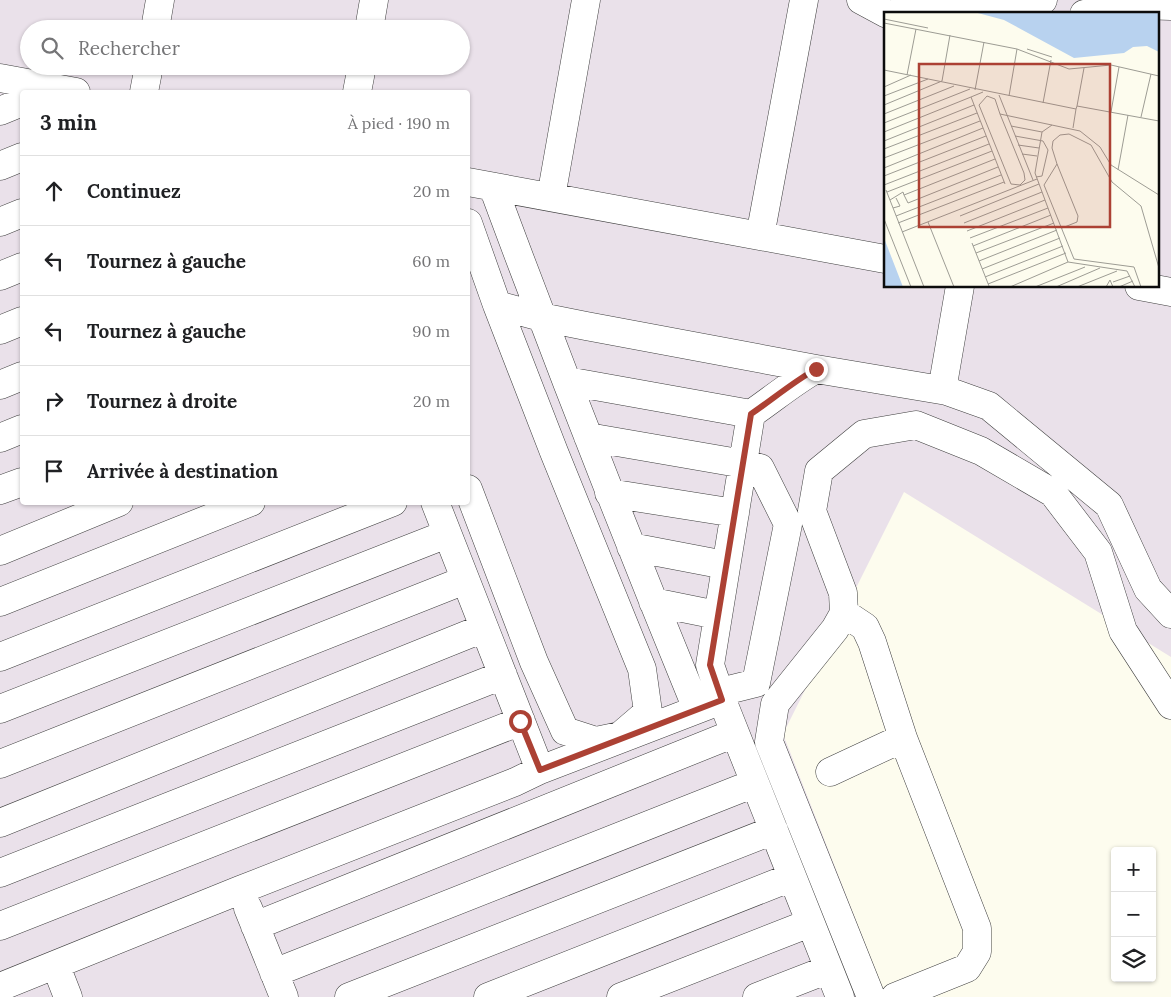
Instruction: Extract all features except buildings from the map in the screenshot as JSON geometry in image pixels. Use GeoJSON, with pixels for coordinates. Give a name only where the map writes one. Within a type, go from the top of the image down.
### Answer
{"type":"FeatureCollection","features":[{"type":"Feature","properties":{"kind":"lane"},"geometry":{"type":"LineString","coordinates":[[157,20],[160,0]]}},
{"type":"Feature","properties":{"kind":"lane"},"geometry":{"type":"LineString","coordinates":[[370,20],[374,0]]}},
{"type":"Feature","properties":{"kind":"lane"},"geometry":{"type":"LineString","coordinates":[[551,197],[586,0]]}},
{"type":"Feature","properties":{"kind":"lane"},"geometry":{"type":"LineString","coordinates":[[760,236],[804,0]]}},
{"type":"Feature","properties":{"kind":"lane"},"geometry":{"type":"LineString","coordinates":[[861,0],[884,12]]}},
{"type":"Feature","properties":{"kind":"lane"},"geometry":{"type":"LineString","coordinates":[[905,0],[925,9],[953,12],[983,10],[1043,0]]}},
{"type":"Feature","properties":{"kind":"lane"},"geometry":{"type":"LineString","coordinates":[[1096,12],[1139,5],[1171,6]]}},
{"type":"Feature","properties":{"kind":"lane"},"geometry":{"type":"LineString","coordinates":[[144,90],[147,75]]}},
{"type":"Feature","properties":{"kind":"lane"},"geometry":{"type":"LineString","coordinates":[[357,90],[360,75]]}},
{"type":"Feature","properties":{"kind":"lane"},"geometry":{"type":"LineString","coordinates":[[0,78],[54,90]]}},
{"type":"Feature","properties":{"kind":"lane"},"geometry":{"type":"LineString","coordinates":[[0,111],[20,103]]}},
{"type":"Feature","properties":{"kind":"lane"},"geometry":{"type":"LineString","coordinates":[[0,166],[20,158]]}},
{"type":"Feature","properties":{"kind":"lane"},"geometry":{"type":"LineString","coordinates":[[480,184],[884,259]]}},
{"type":"Feature","properties":{"kind":"lane"},"geometry":{"type":"LineString","coordinates":[[480,184],[541,317],[697,709]]}},
{"type":"Feature","properties":{"kind":"lane"},"geometry":{"type":"LineString","coordinates":[[0,222],[20,214]]}},
{"type":"Feature","properties":{"kind":"lane"},"geometry":{"type":"LineString","coordinates":[[470,229],[497,305],[554,452],[642,669],[648,712],[620,736],[596,741],[565,731],[534,662],[470,494]]}},
{"type":"Feature","properties":{"kind":"lane"},"geometry":{"type":"LineString","coordinates":[[0,276],[20,268]]}},
{"type":"Feature","properties":{"kind":"lane"},"geometry":{"type":"LineString","coordinates":[[942,390],[960,288]]}},
{"type":"Feature","properties":{"kind":"lane"},"geometry":{"type":"LineString","coordinates":[[1150,288],[1171,292]]}},
{"type":"Feature","properties":{"kind":"lane"},"geometry":{"type":"LineString","coordinates":[[497,305],[541,317],[816,369],[942,390],[989,406],[1109,505],[1148,589],[1171,614]]}},
{"type":"Feature","properties":{"kind":"lane"},"geometry":{"type":"LineString","coordinates":[[0,330],[20,322]]}},
{"type":"Feature","properties":{"kind":"lane"},"geometry":{"type":"LineString","coordinates":[[567,381],[751,414],[797,380],[816,369]]}},
{"type":"Feature","properties":{"kind":"lane"},"geometry":{"type":"LineString","coordinates":[[0,385],[20,377]]}},
{"type":"Feature","properties":{"kind":"lane"},"geometry":{"type":"LineString","coordinates":[[751,414],[710,665],[840,997]]}},
{"type":"Feature","properties":{"kind":"lane"},"geometry":{"type":"LineString","coordinates":[[871,997],[769,742],[776,704],[835,628],[844,613],[843,593],[812,511],[819,471],[864,434],[916,425],[981,450],[1053,493],[1098,552],[1124,631],[1171,705]]}},
{"type":"Feature","properties":{"kind":"lane"},"geometry":{"type":"LineString","coordinates":[[0,438],[20,430]]}},
{"type":"Feature","properties":{"kind":"lane"},"geometry":{"type":"LineString","coordinates":[[0,987],[497,789],[540,770],[697,709],[721,696],[756,683],[788,524],[760,468],[588,437]]}},
{"type":"Feature","properties":{"kind":"lane"},"geometry":{"type":"LineString","coordinates":[[0,490],[20,483]]}},
{"type":"Feature","properties":{"kind":"lane"},"geometry":{"type":"LineString","coordinates":[[610,493],[735,513]]}},
{"type":"Feature","properties":{"kind":"lane"},"geometry":{"type":"LineString","coordinates":[[0,551],[112,505]]}},
{"type":"Feature","properties":{"kind":"lane"},"geometry":{"type":"LineString","coordinates":[[0,602],[243,505]]}},
{"type":"Feature","properties":{"kind":"lane"},"geometry":{"type":"LineString","coordinates":[[0,657],[385,505]]}},
{"type":"Feature","properties":{"kind":"lane"},"geometry":{"type":"LineString","coordinates":[[436,505],[540,770]]}},
{"type":"Feature","properties":{"kind":"lane"},"geometry":{"type":"LineString","coordinates":[[0,709],[447,534]]}},
{"type":"Feature","properties":{"kind":"lane"},"geometry":{"type":"LineString","coordinates":[[631,547],[725,565]]}},
{"type":"Feature","properties":{"kind":"lane"},"geometry":{"type":"LineString","coordinates":[[0,764],[465,580]]}},
{"type":"Feature","properties":{"kind":"lane"},"geometry":{"type":"LineString","coordinates":[[653,602],[717,615]]}},
{"type":"Feature","properties":{"kind":"lane"},"geometry":{"type":"LineString","coordinates":[[844,613],[865,627],[872,642],[903,738],[976,928],[977,952],[966,968],[895,997]]}},
{"type":"Feature","properties":{"kind":"lane"},"geometry":{"type":"LineString","coordinates":[[0,823],[484,628]]}},
{"type":"Feature","properties":{"kind":"lane"},"geometry":{"type":"LineString","coordinates":[[0,873],[503,675]]}},
{"type":"Feature","properties":{"kind":"lane"},"geometry":{"type":"LineString","coordinates":[[0,926],[520,721]]}},
{"type":"Feature","properties":{"kind":"lane"},"geometry":{"type":"LineString","coordinates":[[255,926],[736,733]]}},
{"type":"Feature","properties":{"kind":"lane"},"geometry":{"type":"LineString","coordinates":[[830,772],[903,738]]}},
{"type":"Feature","properties":{"kind":"lane"},"geometry":{"type":"LineString","coordinates":[[240,890],[279,985],[755,783]]}},
{"type":"Feature","properties":{"kind":"lane"},"geometry":{"type":"LineString","coordinates":[[349,997],[774,830]]}},
{"type":"Feature","properties":{"kind":"lane"},"geometry":{"type":"LineString","coordinates":[[488,997],[792,877]]}},
{"type":"Feature","properties":{"kind":"lane"},"geometry":{"type":"LineString","coordinates":[[621,997],[810,922]]}},
{"type":"Feature","properties":{"kind":"lane"},"geometry":{"type":"LineString","coordinates":[[56,966],[68,997]]}},
{"type":"Feature","properties":{"kind":"lane"},"geometry":{"type":"LineString","coordinates":[[757,997],[829,969]]}},
{"type":"Feature","properties":{"kind":"shaded area"},"geometry":{"type":"Polygon","coordinates":[[[0,0],[1171,0],[1171,657],[904,492],[783,734],[886,997],[0,997],[0,0]]]}},
{"type":"Feature","properties":{"kind":"route"},"geometry":{"type":"LineString","coordinates":[[520,721],[540,770],[722,700],[710,665],[751,414],[797,380],[816,369]]}}]}
